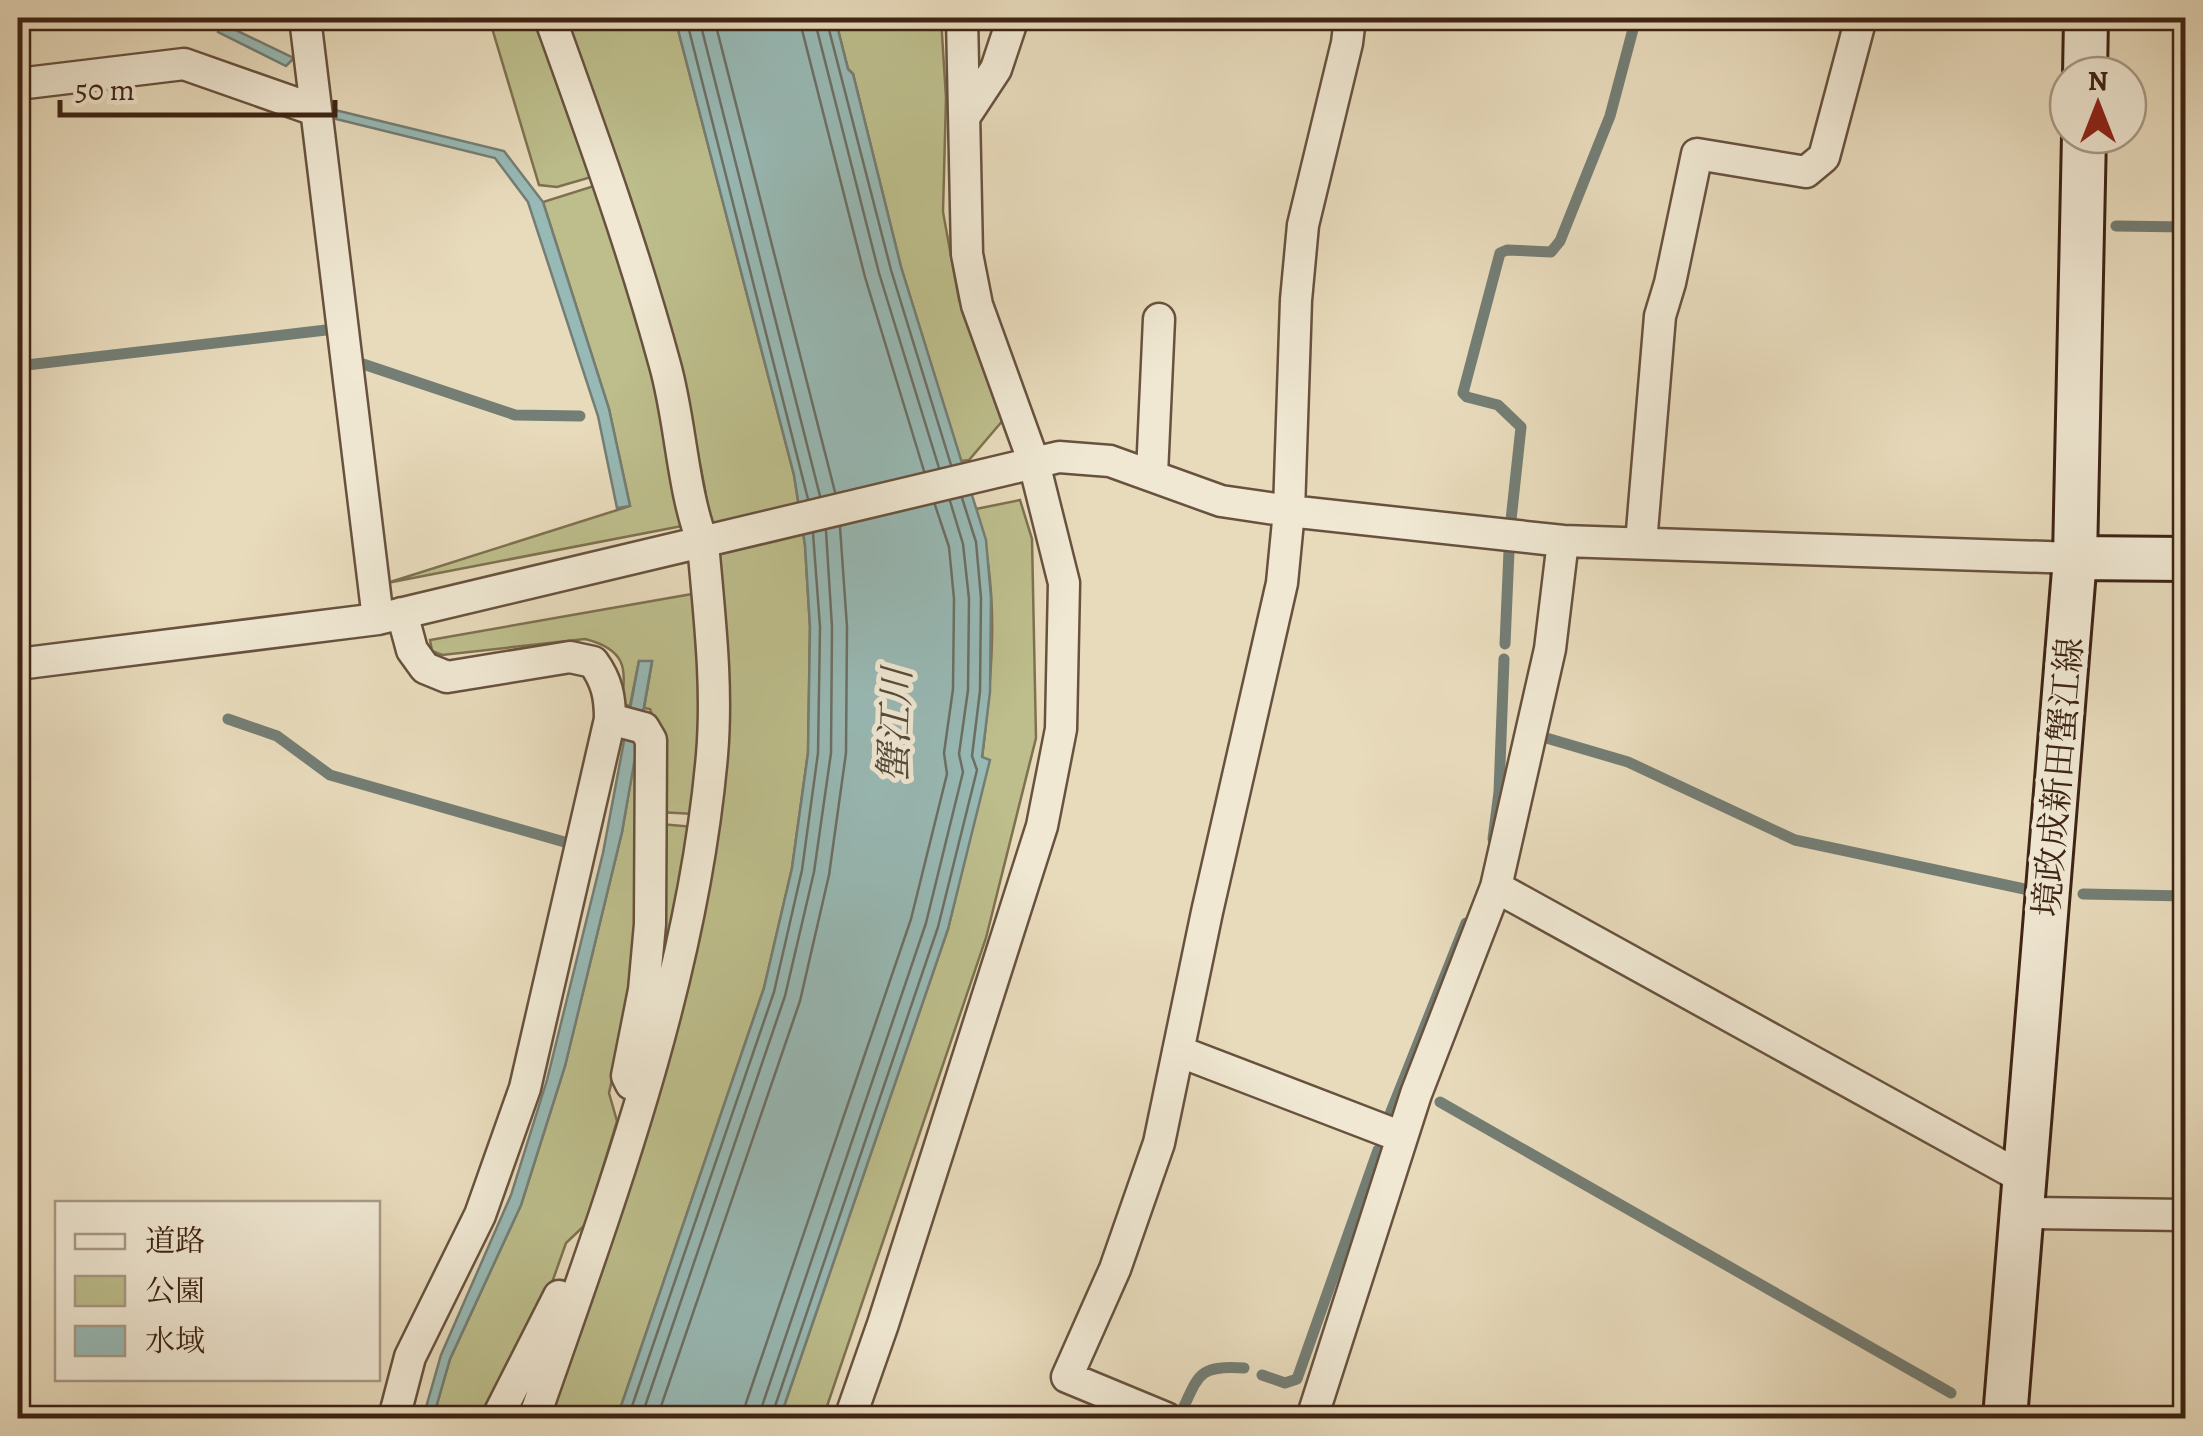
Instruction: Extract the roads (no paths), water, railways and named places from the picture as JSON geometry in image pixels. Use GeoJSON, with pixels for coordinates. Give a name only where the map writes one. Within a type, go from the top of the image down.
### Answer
{"type":"FeatureCollection","features":[{"type":"Feature","properties":{"kind":"main road"},"geometry":{"type":"LineString","coordinates":[[2085,55],[2086,18]]}},
{"type":"Feature","properties":{"kind":"main road","name":"境政成新田蟹江線"},"geometry":{"type":"LineString","coordinates":[[2006,1418],[2076,558],[2084,155]]}},
{"type":"Feature","properties":{"kind":"main road"},"geometry":{"type":"LineString","coordinates":[[2076,558],[2186,559]]}},
{"type":"Feature","properties":{"kind":"street"},"geometry":{"type":"LineString","coordinates":[[305,18],[315,110],[390,616],[426,668],[448,677],[570,656],[593,662],[604,676],[610,698],[625,723],[652,740],[650,924],[644,990],[627,1076],[639,1098]]}},
{"type":"Feature","properties":{"kind":"street"},"geometry":{"type":"LineString","coordinates":[[534,1418],[598,1235],[681,958],[700,866],[712,752],[714,679],[710,542],[696,523],[665,364],[550,18]]}},
{"type":"Feature","properties":{"kind":"street"},"geometry":{"type":"LineString","coordinates":[[850,1418],[884,1324],[1042,826],[1061,728],[1064,583],[1022,466],[977,305],[967,254],[962,18]]}},
{"type":"Feature","properties":{"kind":"street"},"geometry":{"type":"LineString","coordinates":[[964,119],[996,69],[1013,18]]}},
{"type":"Feature","properties":{"kind":"street"},"geometry":{"type":"LineString","coordinates":[[1166,1418],[1067,1378],[1115,1269],[1159,1143],[1282,584],[1303,226],[1350,18]]}},
{"type":"Feature","properties":{"kind":"street"},"geometry":{"type":"LineString","coordinates":[[1642,542],[1660,316],[1697,154],[1806,172],[1814,168],[1824,157],[1860,18]]}},
{"type":"Feature","properties":{"kind":"street"},"geometry":{"type":"LineString","coordinates":[[18,84],[184,64],[315,110]]}},
{"type":"Feature","properties":{"kind":"street"},"geometry":{"type":"LineString","coordinates":[[1152,474],[1159,320]]}},
{"type":"Feature","properties":{"kind":"street"},"geometry":{"type":"LineString","coordinates":[[18,664],[390,616],[1059,457],[1110,461],[1221,501],[1289,512],[1563,541],[2076,558]]}},
{"type":"Feature","properties":{"kind":"street"},"geometry":{"type":"LineString","coordinates":[[1312,1418],[1402,1137],[1496,887],[1550,649],[1563,541]]}},
{"type":"Feature","properties":{"kind":"street"},"geometry":{"type":"LineString","coordinates":[[394,1418],[410,1357],[480,1214],[525,1088],[625,723]]}},
{"type":"Feature","properties":{"kind":"street"},"geometry":{"type":"LineString","coordinates":[[1496,887],[2024,1196],[2186,1215]]}},
{"type":"Feature","properties":{"kind":"street"},"geometry":{"type":"LineString","coordinates":[[1178,1050],[1402,1137]]}},
{"type":"Feature","properties":{"kind":"street"},"geometry":{"type":"LineString","coordinates":[[497,1418],[565,1285],[598,1235]]}},
{"type":"Feature","properties":{"kind":"water"},"geometry":{"type":"Polygon","coordinates":[[[220,18],[228,18],[227,26],[294,58],[286,66],[218,32],[220,18]]]}},
{"type":"Feature","properties":{"kind":"water","name":"蟹江川"},"geometry":{"type":"Polygon","coordinates":[[[675,18],[835,18],[848,69],[853,74],[901,267],[986,540],[991,598],[990,692],[982,757],[990,760],[948,929],[780,1418],[617,1418],[764,988],[792,868],[808,753],[810,627],[805,545],[794,475],[675,18]]]}},
{"type":"Feature","properties":{"kind":"water"},"geometry":{"type":"Polygon","coordinates":[[[335,110],[504,151],[543,202],[609,409],[630,506],[617,508],[598,416],[528,202],[495,158],[336,119],[335,110]]]}},
{"type":"Feature","properties":{"kind":"water"},"geometry":{"type":"Polygon","coordinates":[[[639,661],[652,661],[622,832],[565,1066],[521,1205],[450,1359],[433,1418],[423,1418],[441,1355],[511,1195],[547,1080],[603,853],[639,661]]]}},
{"type":"Feature","properties":{"kind":"waterway"},"geometry":{"type":"LineString","coordinates":[[1511,520],[1521,427],[1498,405],[1463,393],[1500,253],[1551,252],[1560,241],[1610,116],[1636,18]]}},
{"type":"Feature","properties":{"kind":"waterway"},"geometry":{"type":"LineString","coordinates":[[2116,226],[2186,227]]}},
{"type":"Feature","properties":{"kind":"waterway"},"geometry":{"type":"LineString","coordinates":[[18,366],[326,330]]}},
{"type":"Feature","properties":{"kind":"waterway"},"geometry":{"type":"LineString","coordinates":[[360,363],[515,415],[580,416]]}},
{"type":"Feature","properties":{"kind":"waterway"},"geometry":{"type":"LineString","coordinates":[[1505,644],[1509,551]]}},
{"type":"Feature","properties":{"kind":"waterway"},"geometry":{"type":"LineString","coordinates":[[1493,839],[1499,792],[1504,659]]}},
{"type":"Feature","properties":{"kind":"waterway"},"geometry":{"type":"LineString","coordinates":[[228,719],[277,736],[330,775],[568,843]]}},
{"type":"Feature","properties":{"kind":"waterway"},"geometry":{"type":"LineString","coordinates":[[1543,737],[1628,762],[1795,840],[2029,890]]}},
{"type":"Feature","properties":{"kind":"waterway"},"geometry":{"type":"LineString","coordinates":[[2083,894],[2186,896]]}},
{"type":"Feature","properties":{"kind":"waterway"},"geometry":{"type":"LineString","coordinates":[[1390,1114],[1466,923]]}},
{"type":"Feature","properties":{"kind":"waterway"},"geometry":{"type":"LineString","coordinates":[[1440,1102],[1951,1393]]}},
{"type":"Feature","properties":{"kind":"waterway"},"geometry":{"type":"LineString","coordinates":[[1262,1375],[1285,1383],[1297,1379],[1378,1150]]}},
{"type":"Feature","properties":{"kind":"waterway"},"geometry":{"type":"LineString","coordinates":[[1180,1415],[1202,1375],[1217,1368],[1244,1368]]}}]}
